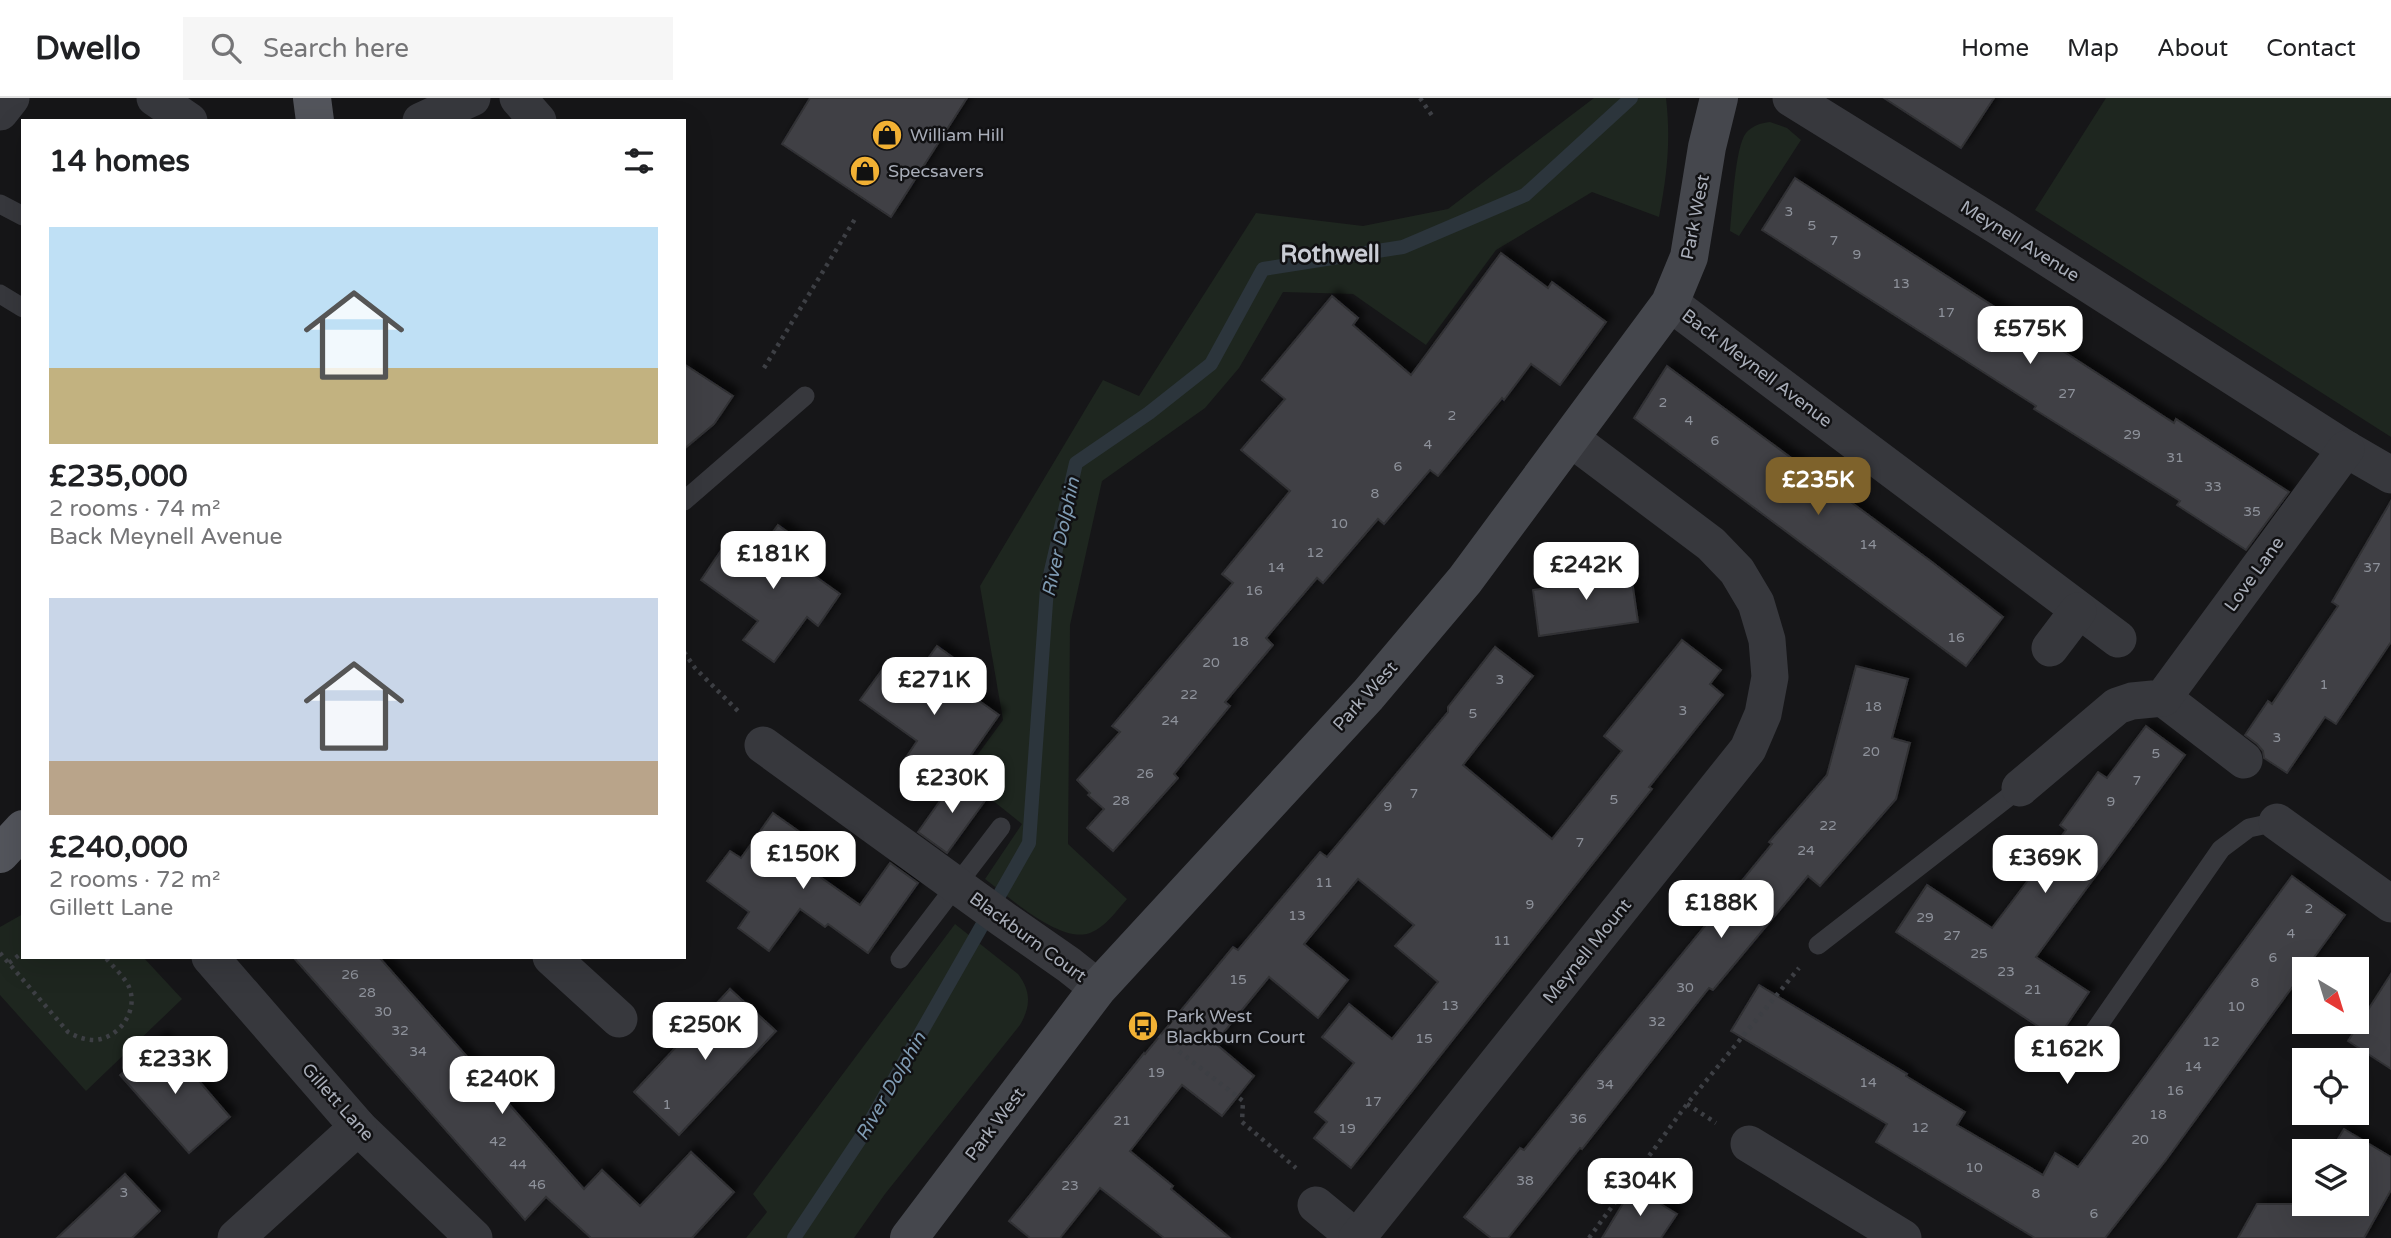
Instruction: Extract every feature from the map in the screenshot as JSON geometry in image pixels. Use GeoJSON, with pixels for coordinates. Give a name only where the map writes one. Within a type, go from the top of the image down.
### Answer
{"type":"FeatureCollection","features":[{"type":"Feature","properties":{"kind":"main road"},"geometry":{"type":"LineString","coordinates":[[312,98],[315,119]]}},
{"type":"Feature","properties":{"kind":"main road"},"geometry":{"type":"LineString","coordinates":[[0,854],[21,831]]}},
{"type":"Feature","properties":{"kind":"street"},"geometry":{"type":"LineString","coordinates":[[0,111],[11,98]]}},
{"type":"Feature","properties":{"kind":"street"},"geometry":{"type":"LineString","coordinates":[[155,98],[186,119]]}},
{"type":"Feature","properties":{"kind":"street"},"geometry":{"type":"LineString","coordinates":[[425,119],[472,98]]}},
{"type":"Feature","properties":{"kind":"street"},"geometry":{"type":"LineString","coordinates":[[518,98],[536,119]]}},
{"type":"Feature","properties":{"kind":"street","name":"Park West"},"geometry":{"type":"LineString","coordinates":[[909,1238],[1098,988],[1368,695],[1465,580],[1670,303],[1692,243],[1707,147],[1719,98]]}},
{"type":"Feature","properties":{"kind":"street","name":"Meynell Avenue"},"geometry":{"type":"LineString","coordinates":[[1791,98],[2391,475]]}},
{"type":"Feature","properties":{"kind":"street","name":"Back Meynell Avenue"},"geometry":{"type":"LineString","coordinates":[[1670,303],[2118,639]]}},
{"type":"Feature","properties":{"kind":"street","name":"Meynell Mount"},"geometry":{"type":"LineString","coordinates":[[1316,1205],[1357,1238],[1748,749],[1763,714],[1770,677],[1768,640],[1756,603],[1737,571],[1711,544],[1570,438]]}},
{"type":"Feature","properties":{"kind":"street","name":"Love Lane"},"geometry":{"type":"LineString","coordinates":[[2162,698],[2346,449]]}},
{"type":"Feature","properties":{"kind":"street"},"geometry":{"type":"LineString","coordinates":[[2050,648],[2078,611]]}},
{"type":"Feature","properties":{"kind":"street"},"geometry":{"type":"LineString","coordinates":[[2020,788],[2117,706],[2132,701],[2162,698],[2244,760]]}},
{"type":"Feature","properties":{"kind":"street","name":"Blackburn Court"},"geometry":{"type":"LineString","coordinates":[[763,745],[1098,988]]}},
{"type":"Feature","properties":{"kind":"street"},"geometry":{"type":"LineString","coordinates":[[2277,822],[2391,904]]}},
{"type":"Feature","properties":{"kind":"street","name":"Gillett Lane"},"geometry":{"type":"LineString","coordinates":[[212,959],[358,1127],[474,1238]]}},
{"type":"Feature","properties":{"kind":"street"},"geometry":{"type":"LineString","coordinates":[[553,959],[620,1019]]}},
{"type":"Feature","properties":{"kind":"street"},"geometry":{"type":"LineString","coordinates":[[236,1238],[358,1127]]}},
{"type":"Feature","properties":{"kind":"street"},"geometry":{"type":"LineString","coordinates":[[1749,1144],[1903,1238]]}},
{"type":"Feature","properties":{"kind":"lane"},"geometry":{"type":"LineString","coordinates":[[0,204],[21,215]]}},
{"type":"Feature","properties":{"kind":"lane"},"geometry":{"type":"LineString","coordinates":[[0,295],[21,307]]}},
{"type":"Feature","properties":{"kind":"lane"},"geometry":{"type":"LineString","coordinates":[[686,499],[805,396]]}},
{"type":"Feature","properties":{"kind":"lane"},"geometry":{"type":"LineString","coordinates":[[1818,945],[2020,788]]}},
{"type":"Feature","properties":{"kind":"lane"},"geometry":{"type":"LineString","coordinates":[[2082,1049],[2221,849],[2249,828],[2277,822]]}},
{"type":"Feature","properties":{"kind":"lane","name":"Blackburn Court"},"geometry":{"type":"LineString","coordinates":[[900,959],[978,901],[1001,827]]}},
{"type":"Feature","properties":{"kind":"path"},"geometry":{"type":"LineString","coordinates":[[1420,98],[1433,117]]}},
{"type":"Feature","properties":{"kind":"path"},"geometry":{"type":"LineString","coordinates":[[764,368],[855,219]]}},
{"type":"Feature","properties":{"kind":"path"},"geometry":{"type":"LineString","coordinates":[[686,655],[695,668],[750,724],[763,745]]}},
{"type":"Feature","properties":{"kind":"path"},"geometry":{"type":"LineString","coordinates":[[1588,1238],[1687,1104],[1818,945]]}},
{"type":"Feature","properties":{"kind":"path"},"geometry":{"type":"LineString","coordinates":[[0,953],[68,1032],[79,1038],[92,1040],[105,1038],[116,1032],[125,1023],[130,1011],[132,999],[129,986],[106,959]]}},
{"type":"Feature","properties":{"kind":"path"},"geometry":{"type":"LineString","coordinates":[[9,963],[21,954]]}},
{"type":"Feature","properties":{"kind":"path"},"geometry":{"type":"LineString","coordinates":[[1098,988],[1242,1101],[1241,1122],[1315,1184],[1316,1205]]}},
{"type":"Feature","properties":{"kind":"shaded area"},"geometry":{"type":"Polygon","coordinates":[[[1594,98],[1666,98],[1667,158],[1659,217],[1592,192],[1496,250],[1426,345],[1353,294],[1283,292],[1239,368],[1205,408],[1102,481],[1070,625],[1068,844],[1127,899],[1101,927],[1078,935],[1050,925],[1020,906],[985,879],[1022,824],[962,776],[1003,720],[980,586],[1103,380],[1139,396],[1256,213],[1363,226],[1448,209],[1594,98]]]}},
{"type":"Feature","properties":{"kind":"shaded area"},"geometry":{"type":"Polygon","coordinates":[[[2106,98],[2391,98],[2391,437],[2035,210],[2106,98]]]}},
{"type":"Feature","properties":{"kind":"shaded area"},"geometry":{"type":"Polygon","coordinates":[[[1770,122],[1787,128],[1801,140],[1739,236],[1730,231],[1739,151],[1748,131],[1756,125],[1770,122]]]}},
{"type":"Feature","properties":{"kind":"shaded area"},"geometry":{"type":"Polygon","coordinates":[[[21,915],[21,959],[145,959],[182,999],[86,1091],[0,995],[0,927],[21,915]]]}},
{"type":"Feature","properties":{"kind":"shaded area"},"geometry":{"type":"Polygon","coordinates":[[[955,924],[1022,980],[1028,1005],[1020,1025],[885,1194],[854,1238],[746,1238],[767,1212],[753,1194],[955,924]]]}},
{"type":"Feature","properties":{"kind":"building"},"geometry":{"type":"Polygon","coordinates":[[[810,98],[967,98],[891,217],[782,144],[810,98]]]}},
{"type":"Feature","properties":{"kind":"building"},"geometry":{"type":"Polygon","coordinates":[[[1884,98],[1994,98],[1961,148],[1884,98]]]}},
{"type":"Feature","properties":{"kind":"building"},"geometry":{"type":"Polygon","coordinates":[[[1795,178],[2174,423],[2176,419],[2289,492],[2246,550],[2177,505],[2180,501],[2034,409],[2036,406],[1762,230],[1795,178]]]}},
{"type":"Feature","properties":{"kind":"building"},"geometry":{"type":"Polygon","coordinates":[[[1501,253],[1548,288],[1552,282],[1606,322],[1560,385],[1531,364],[1504,400],[1502,398],[1438,476],[1430,470],[1384,524],[1378,519],[1323,583],[1317,578],[1266,638],[1273,645],[1225,702],[1230,706],[1174,774],[1178,778],[1113,851],[1087,828],[1104,809],[1088,795],[1090,793],[1077,780],[1120,732],[1112,726],[1233,583],[1222,574],[1290,491],[1241,450],[1285,399],[1262,380],[1332,296],[1358,318],[1353,325],[1411,375],[1501,253]]]}},
{"type":"Feature","properties":{"kind":"building"},"geometry":{"type":"Polygon","coordinates":[[[686,365],[733,396],[714,424],[686,447],[686,365]]]}},
{"type":"Feature","properties":{"kind":"building"},"geometry":{"type":"Polygon","coordinates":[[[1667,366],[2003,617],[1966,666],[1634,418],[1667,366]]]}},
{"type":"Feature","properties":{"kind":"building"},"geometry":{"type":"Polygon","coordinates":[[[2391,501],[2391,642],[2336,724],[2325,717],[2287,773],[2264,758],[2263,751],[2245,735],[2268,701],[2272,704],[2338,606],[2332,602],[2391,501]]]}},
{"type":"Feature","properties":{"kind":"building"},"geometry":{"type":"Polygon","coordinates":[[[778,525],[810,548],[798,564],[840,594],[818,626],[807,617],[774,662],[743,640],[758,621],[701,580],[722,549],[748,567],[778,525]]]}},
{"type":"Feature","properties":{"kind":"building"},"geometry":{"type":"Polygon","coordinates":[[[1630,567],[1638,622],[1539,636],[1533,590],[1554,587],[1553,578],[1630,567]]]}},
{"type":"Feature","properties":{"kind":"building"},"geometry":{"type":"Polygon","coordinates":[[[1682,640],[1721,670],[1710,684],[1723,695],[1649,787],[1652,789],[1351,1168],[1314,1138],[1327,1122],[1315,1112],[1354,1063],[1322,1037],[1349,1004],[1392,1039],[1438,982],[1395,946],[1414,925],[1358,879],[1304,944],[1348,980],[1318,1018],[1269,977],[1215,1043],[1254,1076],[1222,1116],[1182,1085],[1130,1151],[1230,1238],[1164,1238],[1100,1188],[1060,1238],[1030,1238],[1009,1221],[1233,947],[1238,950],[1320,852],[1327,857],[1448,712],[1448,707],[1495,647],[1533,676],[1463,765],[1552,839],[1622,751],[1604,736],[1682,640]]]}},
{"type":"Feature","properties":{"kind":"building"},"geometry":{"type":"Polygon","coordinates":[[[937,646],[969,669],[957,685],[999,715],[945,792],[903,762],[917,741],[860,700],[882,670],[907,688],[937,646]]]}},
{"type":"Feature","properties":{"kind":"building"},"geometry":{"type":"Polygon","coordinates":[[[1856,666],[1908,679],[1892,738],[1910,743],[1896,799],[1820,886],[1808,876],[1713,990],[1709,988],[1508,1238],[1491,1238],[1464,1217],[1520,1148],[1524,1150],[1772,844],[1769,842],[1827,775],[1856,666]]]}},
{"type":"Feature","properties":{"kind":"building"},"geometry":{"type":"Polygon","coordinates":[[[2146,726],[2185,755],[2036,957],[2089,992],[2057,1039],[1896,932],[1927,885],[1992,928],[2066,830],[2060,825],[2098,772],[2107,778],[2146,726]]]}},
{"type":"Feature","properties":{"kind":"building"},"geometry":{"type":"Polygon","coordinates":[[[957,777],[987,798],[947,853],[918,832],[957,777]]]}},
{"type":"Feature","properties":{"kind":"building"},"geometry":{"type":"Polygon","coordinates":[[[773,813],[804,835],[789,855],[860,905],[890,863],[918,883],[868,953],[828,924],[825,927],[800,909],[769,951],[738,928],[749,912],[707,881],[730,851],[741,858],[773,813]]]}},
{"type":"Feature","properties":{"kind":"building"},"geometry":{"type":"Polygon","coordinates":[[[2292,876],[2345,915],[2314,957],[2292,957],[2292,988],[2166,1160],[2105,1238],[2035,1238],[1876,1142],[1887,1124],[1731,1031],[1759,985],[1965,1112],[1957,1125],[2043,1175],[2055,1153],[2078,1167],[2292,876]]]}},
{"type":"Feature","properties":{"kind":"building"},"geometry":{"type":"Polygon","coordinates":[[[295,959],[381,959],[584,1189],[602,1170],[640,1206],[691,1152],[734,1192],[692,1238],[591,1238],[546,1197],[525,1220],[295,959]]]}},
{"type":"Feature","properties":{"kind":"building"},"geometry":{"type":"Polygon","coordinates":[[[2391,974],[2391,1069],[2369,1055],[2369,1048],[2359,1048],[2348,1041],[2352,1034],[2370,1034],[2370,1007],[2391,974]]]}},
{"type":"Feature","properties":{"kind":"building"},"geometry":{"type":"Polygon","coordinates":[[[730,989],[776,1031],[679,1135],[634,1092],[730,989]]]}},
{"type":"Feature","properties":{"kind":"building"},"geometry":{"type":"Polygon","coordinates":[[[162,1038],[230,1117],[189,1153],[120,1075],[162,1038]]]}},
{"type":"Feature","properties":{"kind":"building"},"geometry":{"type":"Polygon","coordinates":[[[2344,1129],[2361,1139],[2338,1139],[2344,1129]]]}},
{"type":"Feature","properties":{"kind":"building"},"geometry":{"type":"Polygon","coordinates":[[[2369,1144],[2391,1157],[2391,1190],[2364,1238],[2238,1238],[2257,1204],[2292,1204],[2292,1216],[2369,1216],[2369,1144]]]}},
{"type":"Feature","properties":{"kind":"building"},"geometry":{"type":"Polygon","coordinates":[[[125,1174],[160,1211],[132,1238],[57,1238],[125,1174]]]}},
{"type":"Feature","properties":{"kind":"building"},"geometry":{"type":"Polygon","coordinates":[[[1633,1187],[1677,1214],[1661,1238],[1602,1238],[1633,1187]]]}},
{"type":"Feature","properties":{"kind":"waterway","name":"River Dolphin"},"geometry":{"type":"LineString","coordinates":[[794,1238],[862,1136],[1029,843],[1047,588],[1076,463],[1149,413],[1211,364],[1263,269],[1403,247],[1525,195],[1631,98]]}},
{"type":"Feature","properties":{"kind":"place","name":"William Hill"},"geometry":{"type":"Point","coordinates":[887,135]}},
{"type":"Feature","properties":{"kind":"place","name":"Specsavers"},"geometry":{"type":"Point","coordinates":[865,171]}},
{"type":"Feature","properties":{"kind":"place","name":"Park West Blackburn Court"},"geometry":{"type":"Point","coordinates":[1143,1026]}},
{"type":"Feature","properties":{"kind":"district","name":"Rothwell"},"geometry":{"type":"Point","coordinates":[1330,254]}}]}
